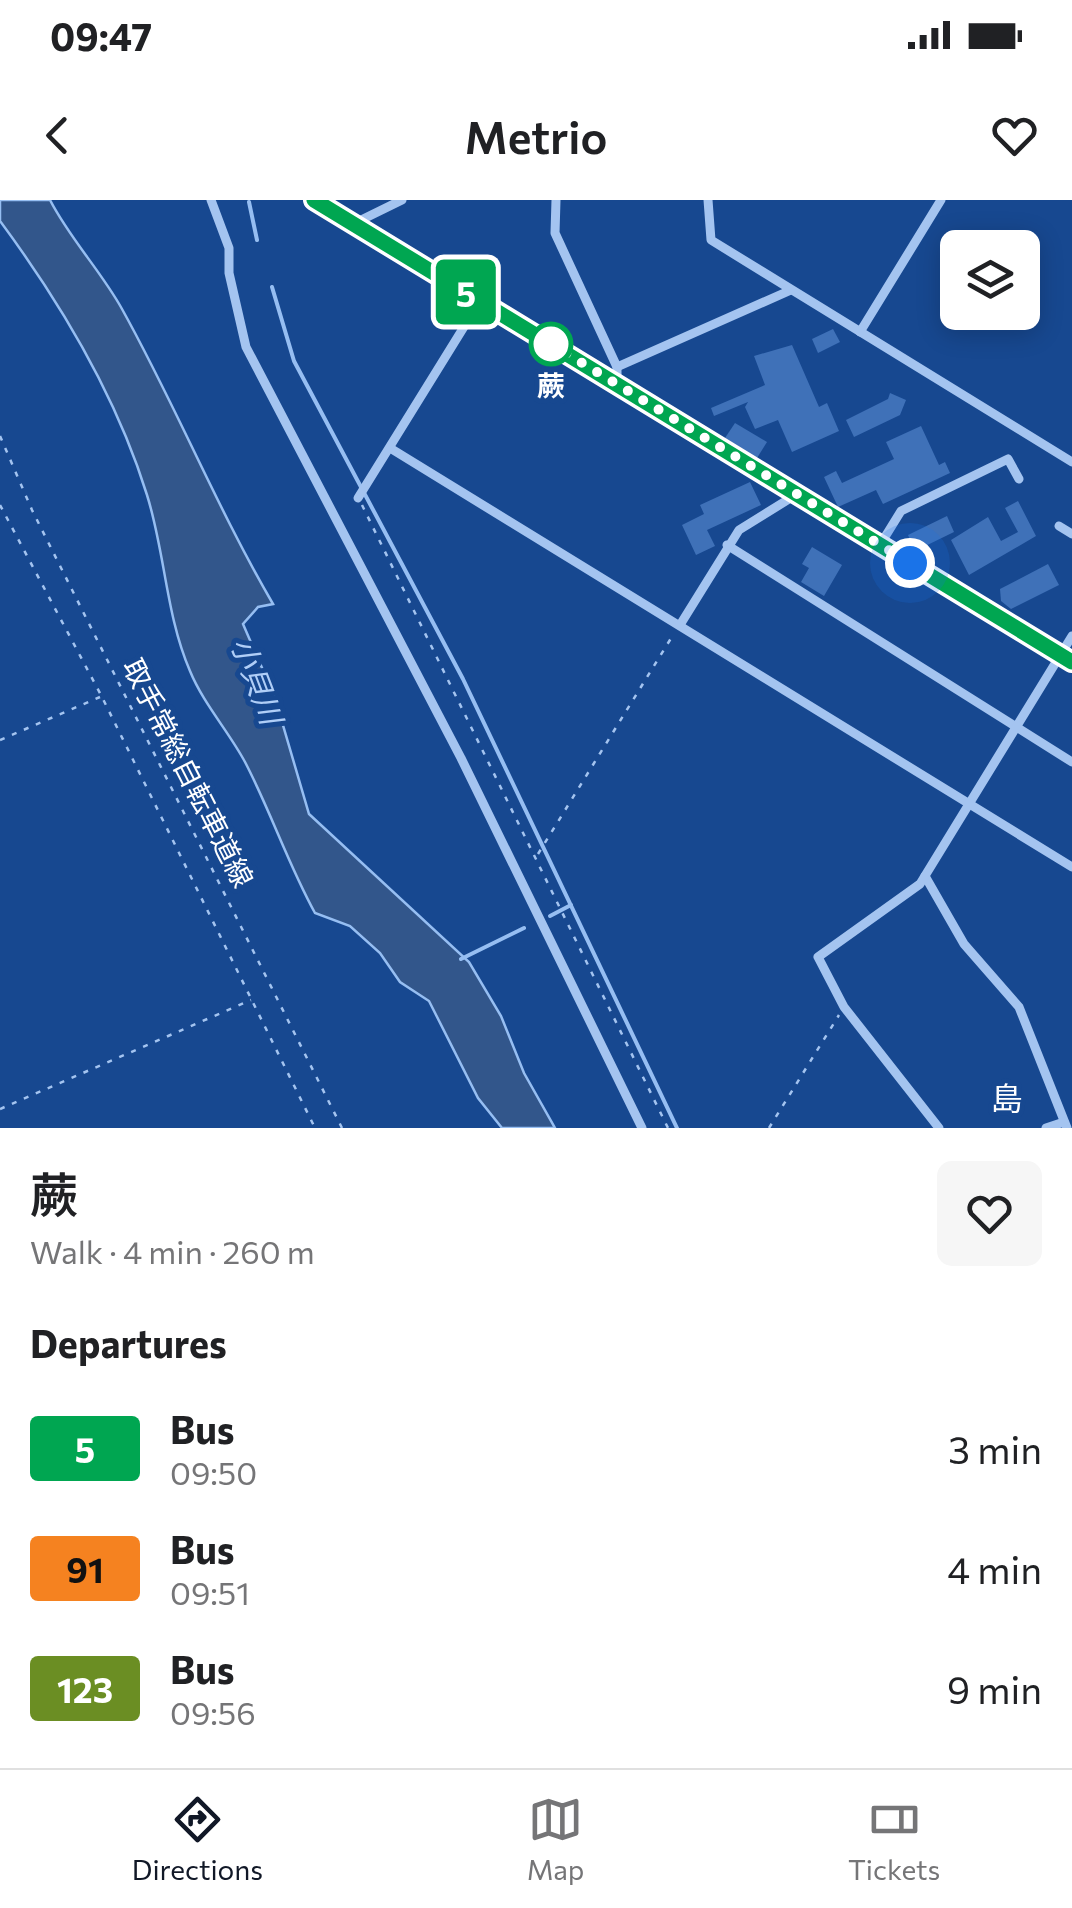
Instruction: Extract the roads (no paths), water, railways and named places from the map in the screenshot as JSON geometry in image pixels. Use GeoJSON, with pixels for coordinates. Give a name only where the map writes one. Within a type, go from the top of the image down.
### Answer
{"type":"FeatureCollection","features":[{"type":"Feature","properties":{"kind":"main road"},"geometry":{"type":"LineString","coordinates":[[314,200],[1066,658]]}},
{"type":"Feature","properties":{"kind":"street"},"geometry":{"type":"LineString","coordinates":[[211,200],[228,248],[229,273],[246,347],[462,758],[642,1128]]}},
{"type":"Feature","properties":{"kind":"street"},"geometry":{"type":"LineString","coordinates":[[353,224],[402,200]]}},
{"type":"Feature","properties":{"kind":"street"},"geometry":{"type":"LineString","coordinates":[[556,200],[555,233],[617,367],[617,384]]}},
{"type":"Feature","properties":{"kind":"street"},"geometry":{"type":"LineString","coordinates":[[708,200],[711,240],[1072,462]]}},
{"type":"Feature","properties":{"kind":"street"},"geometry":{"type":"LineString","coordinates":[[860,332],[942,200]]}},
{"type":"Feature","properties":{"kind":"street"},"geometry":{"type":"LineString","coordinates":[[617,367],[791,290]]}},
{"type":"Feature","properties":{"kind":"street"},"geometry":{"type":"LineString","coordinates":[[362,492],[480,300]]}},
{"type":"Feature","properties":{"kind":"street"},"geometry":{"type":"LineString","coordinates":[[390,448],[1072,867]]}},
{"type":"Feature","properties":{"kind":"street"},"geometry":{"type":"LineString","coordinates":[[880,545],[901,511],[1008,459],[1018,479]]}},
{"type":"Feature","properties":{"kind":"street"},"geometry":{"type":"LineString","coordinates":[[680,625],[727,545],[752,520],[797,494]]}},
{"type":"Feature","properties":{"kind":"street"},"geometry":{"type":"LineString","coordinates":[[1059,526],[1072,534]]}},
{"type":"Feature","properties":{"kind":"street"},"geometry":{"type":"LineString","coordinates":[[727,545],[1072,762]]}},
{"type":"Feature","properties":{"kind":"street"},"geometry":{"type":"LineString","coordinates":[[939,1128],[844,1008],[818,957],[920,884],[1016,727],[1066,658],[1072,636]]}},
{"type":"Feature","properties":{"kind":"street"},"geometry":{"type":"LineString","coordinates":[[925,876],[964,944],[1020,1007],[1065,1125],[1046,1128]]}},
{"type":"Feature","properties":{"kind":"water","name":"小貝川"},"geometry":{"type":"Polygon","coordinates":[[[0,200],[50,200],[105,281],[273,604],[258,607],[243,624],[275,698],[309,814],[469,962],[501,1016],[524,1073],[555,1128],[502,1128],[478,1098],[429,1001],[400,982],[380,953],[350,926],[315,913],[245,762],[190,671],[176,628],[147,495],[120,423],[65,318],[0,221],[0,200]]]}},
{"type":"Feature","properties":{"kind":"waterway"},"geometry":{"type":"LineString","coordinates":[[249,202],[257,240]]}},
{"type":"Feature","properties":{"kind":"waterway"},"geometry":{"type":"LineString","coordinates":[[272,287],[294,361],[463,679],[677,1128]]}},
{"type":"Feature","properties":{"kind":"waterway"},"geometry":{"type":"LineString","coordinates":[[550,916],[571,905]]}},
{"type":"Feature","properties":{"kind":"waterway"},"geometry":{"type":"LineString","coordinates":[[461,959],[524,928]]}},
{"type":"Feature","properties":{"kind":"place","name":"蕨"},"geometry":{"type":"Point","coordinates":[551,344]}},
{"type":"Feature","properties":{"kind":"district","name":"島"},"geometry":{"type":"Point","coordinates":[1007,1099]}}]}
